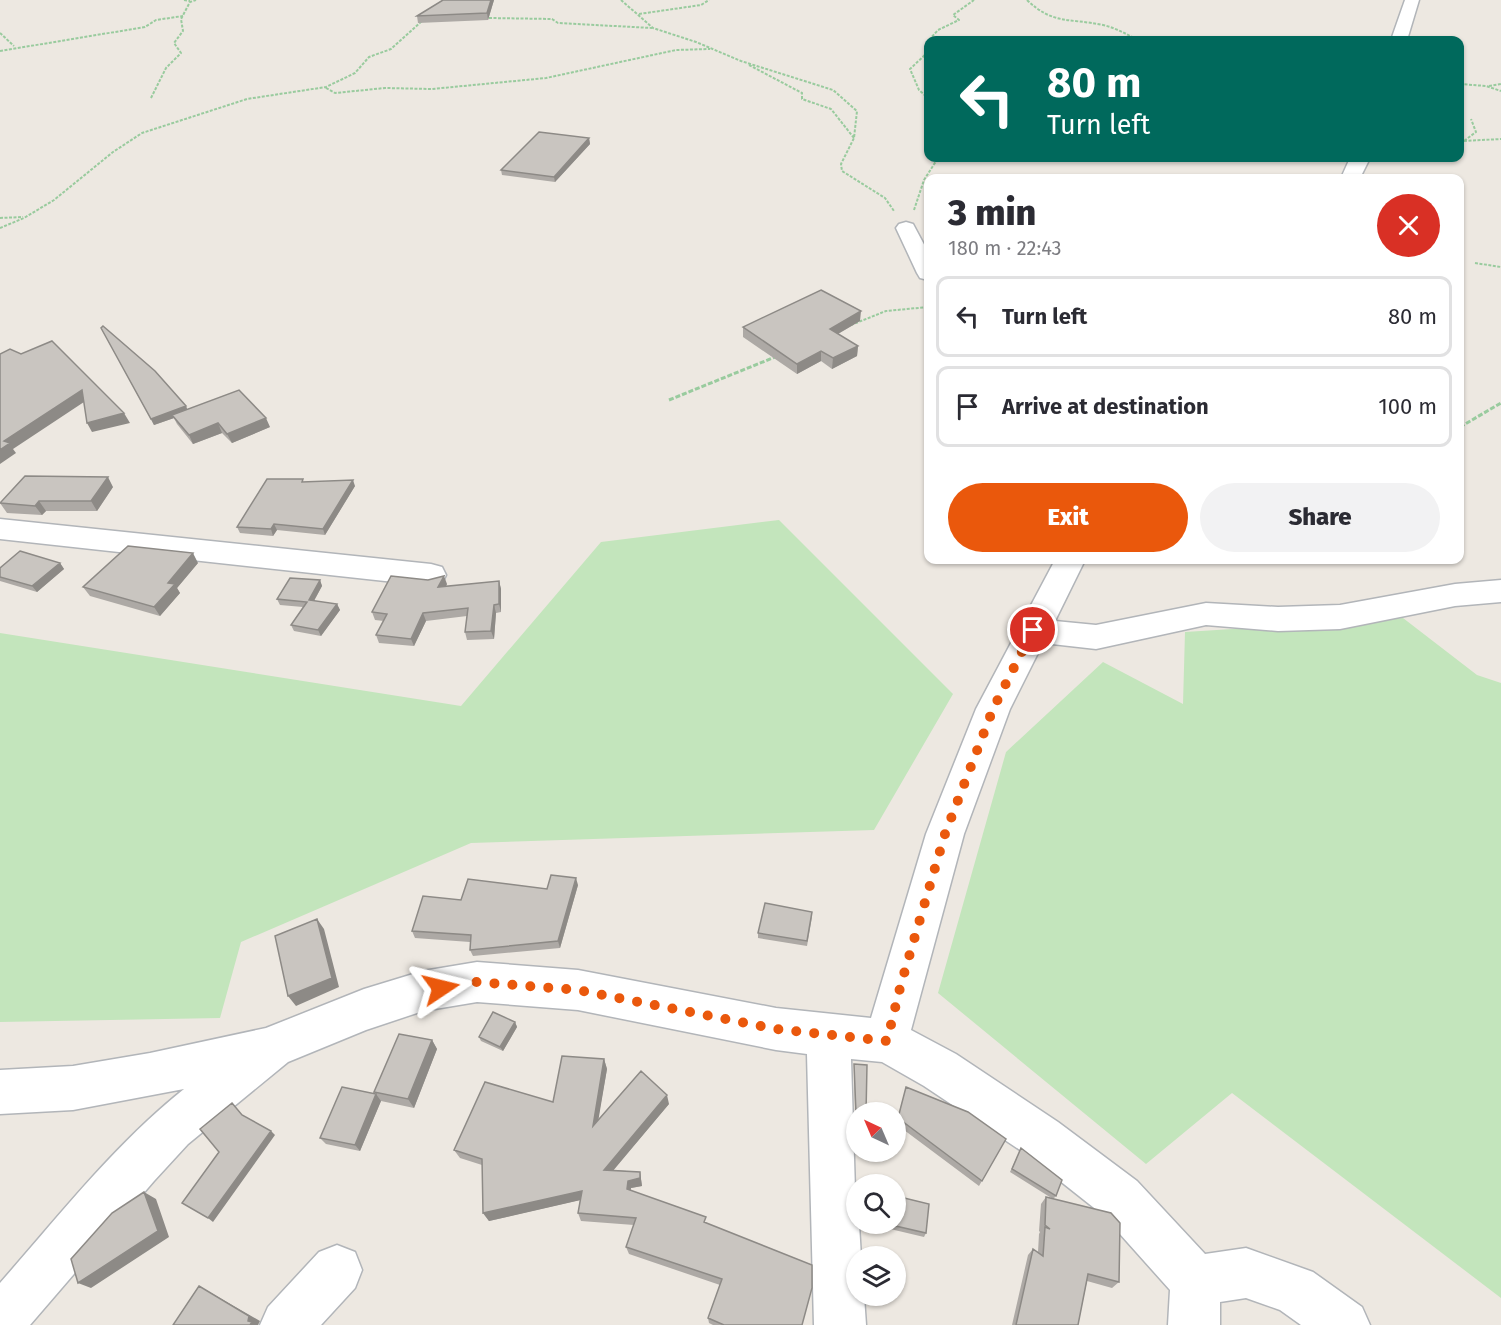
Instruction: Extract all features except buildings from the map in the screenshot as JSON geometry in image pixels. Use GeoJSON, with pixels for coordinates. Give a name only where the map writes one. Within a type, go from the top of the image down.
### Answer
{"type":"FeatureCollection","features":[{"type":"Feature","properties":{"kind":"street"},"geometry":{"type":"LineString","coordinates":[[1400,36],[1412,0]]}},
{"type":"Feature","properties":{"kind":"street"},"geometry":{"type":"LineString","coordinates":[[906,228],[924,265]]}},
{"type":"Feature","properties":{"kind":"street"},"geometry":{"type":"LineString","coordinates":[[0,529],[431,575]]}},
{"type":"Feature","properties":{"kind":"street"},"geometry":{"type":"LineString","coordinates":[[887,1041],[901,984],[945,834],[993,709],[1068,564]]}},
{"type":"Feature","properties":{"kind":"street"},"geometry":{"type":"LineString","coordinates":[[1033,630],[1096,637],[1206,615],[1278,619],[1340,617],[1455,595],[1501,591]]}},
{"type":"Feature","properties":{"kind":"street"},"geometry":{"type":"LineString","coordinates":[[0,1092],[73,1088],[150,1075],[273,1047],[364,1010],[423,991],[477,982],[578,990],[776,1029],[887,1041],[940,1070],[1042,1138],[1120,1198],[1195,1303],[1246,1273],[1295,1290],[1344,1325]]}},
{"type":"Feature","properties":{"kind":"street"},"geometry":{"type":"LineString","coordinates":[[829,1035],[831,1136],[840,1325]]}},
{"type":"Feature","properties":{"kind":"street"},"geometry":{"type":"LineString","coordinates":[[0,1322],[137,1164],[172,1128],[273,1047]]}},
{"type":"Feature","properties":{"kind":"street"},"geometry":{"type":"LineString","coordinates":[[286,1325],[337,1270]]}},
{"type":"Feature","properties":{"kind":"path"},"geometry":{"type":"LineString","coordinates":[[184,0],[196,0]]}},
{"type":"Feature","properties":{"kind":"path"},"geometry":{"type":"LineString","coordinates":[[621,0],[653,28]]}},
{"type":"Feature","properties":{"kind":"path"},"geometry":{"type":"LineString","coordinates":[[639,15],[701,4],[709,0]]}},
{"type":"Feature","properties":{"kind":"path"},"geometry":{"type":"LineString","coordinates":[[932,36],[946,24],[960,20],[953,15],[974,0]]}},
{"type":"Feature","properties":{"kind":"path"},"geometry":{"type":"LineString","coordinates":[[1027,0],[1035,10],[1059,21],[1111,27],[1129,36]]}},
{"type":"Feature","properties":{"kind":"path"},"geometry":{"type":"LineString","coordinates":[[151,98],[166,68],[181,53],[174,43],[183,32],[183,16],[190,1]]}},
{"type":"Feature","properties":{"kind":"path"},"geometry":{"type":"LineString","coordinates":[[0,51],[145,27],[156,20],[183,16]]}},
{"type":"Feature","properties":{"kind":"path"},"geometry":{"type":"LineString","coordinates":[[0,228],[28,217],[63,194],[97,163],[142,134],[161,125],[173,124],[247,99],[326,87],[355,73],[369,57],[390,49],[428,16]]}},
{"type":"Feature","properties":{"kind":"path"},"geometry":{"type":"LineString","coordinates":[[489,18],[552,20],[558,23],[653,28],[714,49],[802,93],[802,99],[831,109],[854,138]]}},
{"type":"Feature","properties":{"kind":"path"},"geometry":{"type":"LineString","coordinates":[[0,33],[14,47]]}},
{"type":"Feature","properties":{"kind":"path"},"geometry":{"type":"LineString","coordinates":[[326,87],[335,93],[385,88],[432,89],[546,78],[676,50],[714,49]]}},
{"type":"Feature","properties":{"kind":"path"},"geometry":{"type":"LineString","coordinates":[[924,56],[910,69],[919,90],[924,94]]}},
{"type":"Feature","properties":{"kind":"path"},"geometry":{"type":"LineString","coordinates":[[741,61],[833,90],[857,111],[854,138],[841,164],[842,171],[885,198],[906,228]]}},
{"type":"Feature","properties":{"kind":"path"},"geometry":{"type":"LineString","coordinates":[[1464,84],[1486,86],[1501,84]]}},
{"type":"Feature","properties":{"kind":"path"},"geometry":{"type":"LineString","coordinates":[[1486,86],[1501,91]]}},
{"type":"Feature","properties":{"kind":"path"},"geometry":{"type":"LineString","coordinates":[[1464,141],[1476,132],[1471,119]]}},
{"type":"Feature","properties":{"kind":"path"},"geometry":{"type":"LineString","coordinates":[[1464,141],[1501,140]]}},
{"type":"Feature","properties":{"kind":"path"},"geometry":{"type":"LineString","coordinates":[[906,228],[924,180]]}},
{"type":"Feature","properties":{"kind":"path"},"geometry":{"type":"LineString","coordinates":[[0,218],[28,217]]}},
{"type":"Feature","properties":{"kind":"path"},"geometry":{"type":"LineString","coordinates":[[1475,263],[1501,267]]}},
{"type":"Feature","properties":{"kind":"path"},"geometry":{"type":"LineString","coordinates":[[844,329],[886,311],[924,307]]}},
{"type":"Feature","properties":{"kind":"path"},"geometry":{"type":"LineString","coordinates":[[669,400],[780,355]]}},
{"type":"Feature","properties":{"kind":"path"},"geometry":{"type":"LineString","coordinates":[[1464,426],[1501,403]]}},
{"type":"Feature","properties":{"kind":"green space"},"geometry":{"type":"Polygon","coordinates":[[[779,520],[953,694],[874,830],[471,843],[241,942],[220,1018],[0,1022],[0,633],[461,706],[601,542],[779,520]]]}},
{"type":"Feature","properties":{"kind":"green space"},"geometry":{"type":"Polygon","coordinates":[[[1403,618],[1477,675],[1501,683],[1501,1298],[1232,1093],[1146,1164],[938,993],[1006,752],[1103,662],[1183,704],[1185,632],[1403,618]]]}},
{"type":"Feature","properties":{"kind":"route"},"geometry":{"type":"LineString","coordinates":[[441,988],[477,982],[578,990],[776,1029],[887,1041],[901,984],[945,834],[993,709],[1033,630]]}}]}
